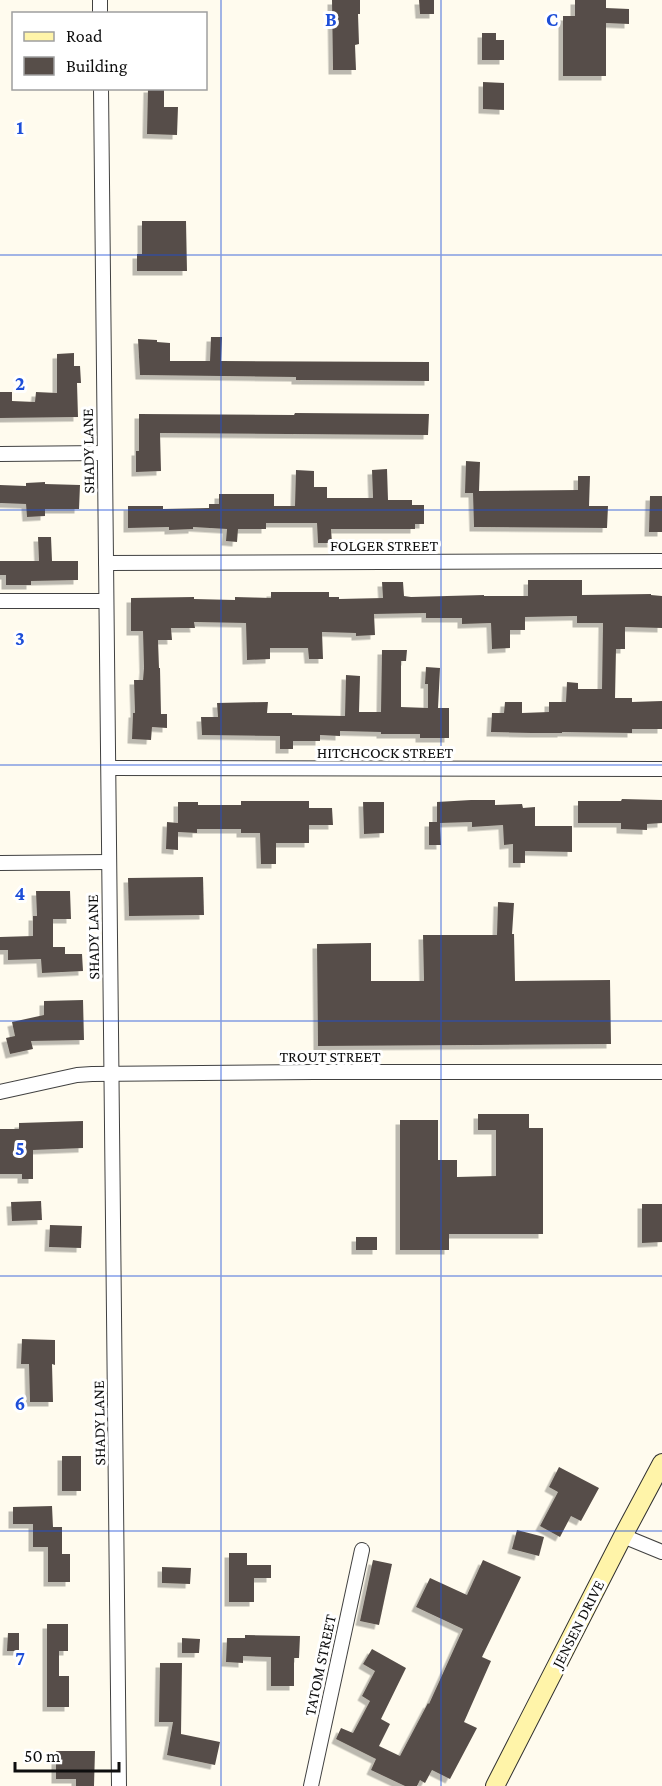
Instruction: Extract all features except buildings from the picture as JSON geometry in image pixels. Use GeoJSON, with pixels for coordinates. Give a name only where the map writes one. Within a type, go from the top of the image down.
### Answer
{"type":"FeatureCollection","features":[{"type":"Feature","properties":{"kind":"main road","name":"JENSEN DRIVE"},"geometry":{"type":"LineString","coordinates":[[495,1786],[622,1536],[662,1463]]}},
{"type":"Feature","properties":{"kind":"street","name":"SHADY LANE"},"geometry":{"type":"LineString","coordinates":[[101,90],[119,1786]]}},
{"type":"Feature","properties":{"kind":"street"},"geometry":{"type":"LineString","coordinates":[[0,453],[104,453]]}},
{"type":"Feature","properties":{"kind":"street","name":"FOLGER STREET"},"geometry":{"type":"LineString","coordinates":[[106,562],[662,561]]}},
{"type":"Feature","properties":{"kind":"street"},"geometry":{"type":"LineString","coordinates":[[0,601],[105,601]]}},
{"type":"Feature","properties":{"kind":"street","name":"HITCHCOCK STREET"},"geometry":{"type":"LineString","coordinates":[[109,768],[662,769]]}},
{"type":"Feature","properties":{"kind":"street"},"geometry":{"type":"LineString","coordinates":[[0,863],[109,862]]}},
{"type":"Feature","properties":{"kind":"street","name":"TROUT STREET"},"geometry":{"type":"LineString","coordinates":[[0,1092],[76,1075],[662,1072]]}},
{"type":"Feature","properties":{"kind":"street"},"geometry":{"type":"LineString","coordinates":[[622,1536],[662,1552]]}},
{"type":"Feature","properties":{"kind":"street","name":"TATOM STREET"},"geometry":{"type":"LineString","coordinates":[[311,1786],[362,1550]]}}]}
